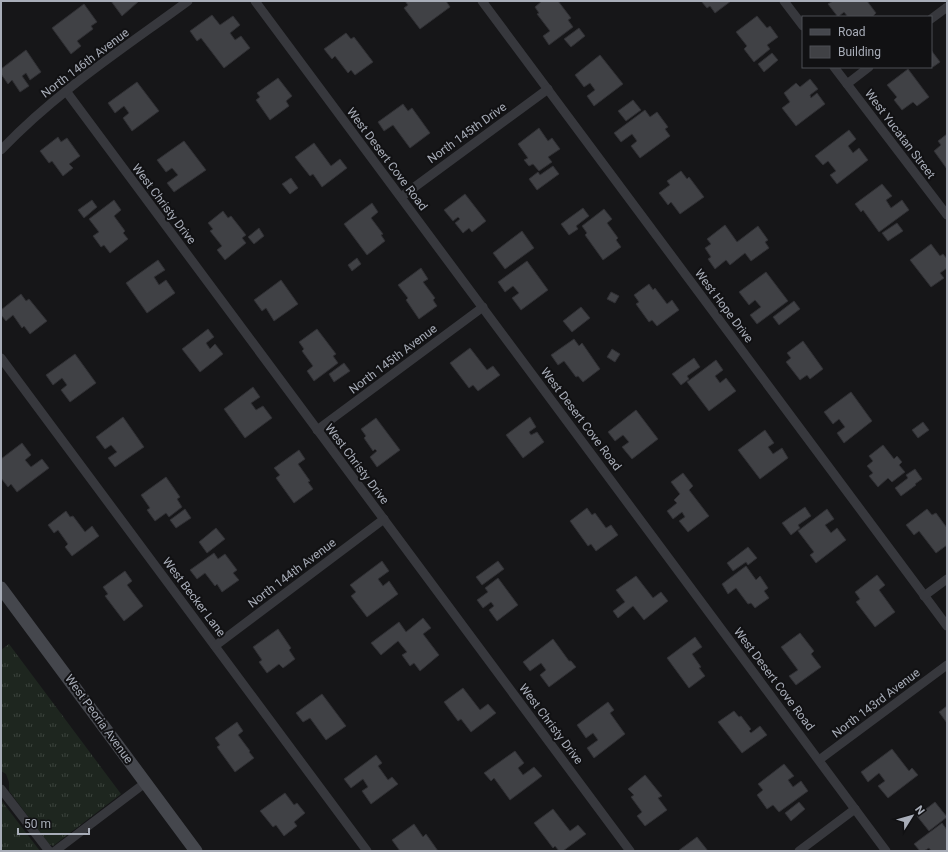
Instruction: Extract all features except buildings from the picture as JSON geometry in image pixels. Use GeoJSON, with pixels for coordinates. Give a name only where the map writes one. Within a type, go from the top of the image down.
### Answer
{"type":"FeatureCollection","features":[{"type":"Feature","properties":{"kind":"main road","name":"West Peoria Avenue"},"geometry":{"type":"LineString","coordinates":[[1,588],[196,851]]}},
{"type":"Feature","properties":{"kind":"street","name":"North 146th Avenue"},"geometry":{"type":"LineString","coordinates":[[1,150],[35,116],[66,91],[188,1]]}},
{"type":"Feature","properties":{"kind":"street","name":"West Desert Cove Road"},"geometry":{"type":"LineString","coordinates":[[255,1],[886,851]]}},
{"type":"Feature","properties":{"kind":"street","name":"West Hope Drive"},"geometry":{"type":"LineString","coordinates":[[482,1],[947,626]]}},
{"type":"Feature","properties":{"kind":"street"},"geometry":{"type":"LineString","coordinates":[[784,1],[802,25]]}},
{"type":"Feature","properties":{"kind":"street"},"geometry":{"type":"LineString","coordinates":[[932,19],[947,7]]}},
{"type":"Feature","properties":{"kind":"street","name":"West Yucatan Street"},"geometry":{"type":"LineString","coordinates":[[835,68],[947,215]]}},
{"type":"Feature","properties":{"kind":"street"},"geometry":{"type":"LineString","coordinates":[[847,84],[868,68]]}},
{"type":"Feature","properties":{"kind":"street","name":"North 145th Drive"},"geometry":{"type":"LineString","coordinates":[[401,197],[548,89]]}},
{"type":"Feature","properties":{"kind":"street","name":"West Christy Drive"},"geometry":{"type":"LineString","coordinates":[[66,91],[630,851]]}},
{"type":"Feature","properties":{"kind":"street","name":"North 145th Avenue"},"geometry":{"type":"LineString","coordinates":[[317,430],[483,307]]}},
{"type":"Feature","properties":{"kind":"street","name":"West Becker Lane"},"geometry":{"type":"LineString","coordinates":[[1,358],[367,851]]}},
{"type":"Feature","properties":{"kind":"street","name":"North 144th Avenue"},"geometry":{"type":"LineString","coordinates":[[215,646],[384,519]]}},
{"type":"Feature","properties":{"kind":"street"},"geometry":{"type":"LineString","coordinates":[[924,596],[947,579]]}},
{"type":"Feature","properties":{"kind":"street","name":"North 143rd Avenue"},"geometry":{"type":"LineString","coordinates":[[819,760],[947,665]]}},
{"type":"Feature","properties":{"kind":"street"},"geometry":{"type":"LineString","coordinates":[[56,851],[145,783]]}},
{"type":"Feature","properties":{"kind":"street"},"geometry":{"type":"LineString","coordinates":[[1,789],[49,851]]}},
{"type":"Feature","properties":{"kind":"street"},"geometry":{"type":"LineString","coordinates":[[799,851],[855,810]]}},
{"type":"Feature","properties":{"kind":"green space"},"geometry":{"type":"Polygon","coordinates":[[[9,644],[121,794],[53,846],[49,844],[9,791],[9,782],[6,774],[1,771],[1,650],[9,644]]]}},
{"type":"Feature","properties":{"kind":"green space"},"geometry":{"type":"Polygon","coordinates":[[[1,800],[40,851],[1,851],[1,800]]]}}]}
